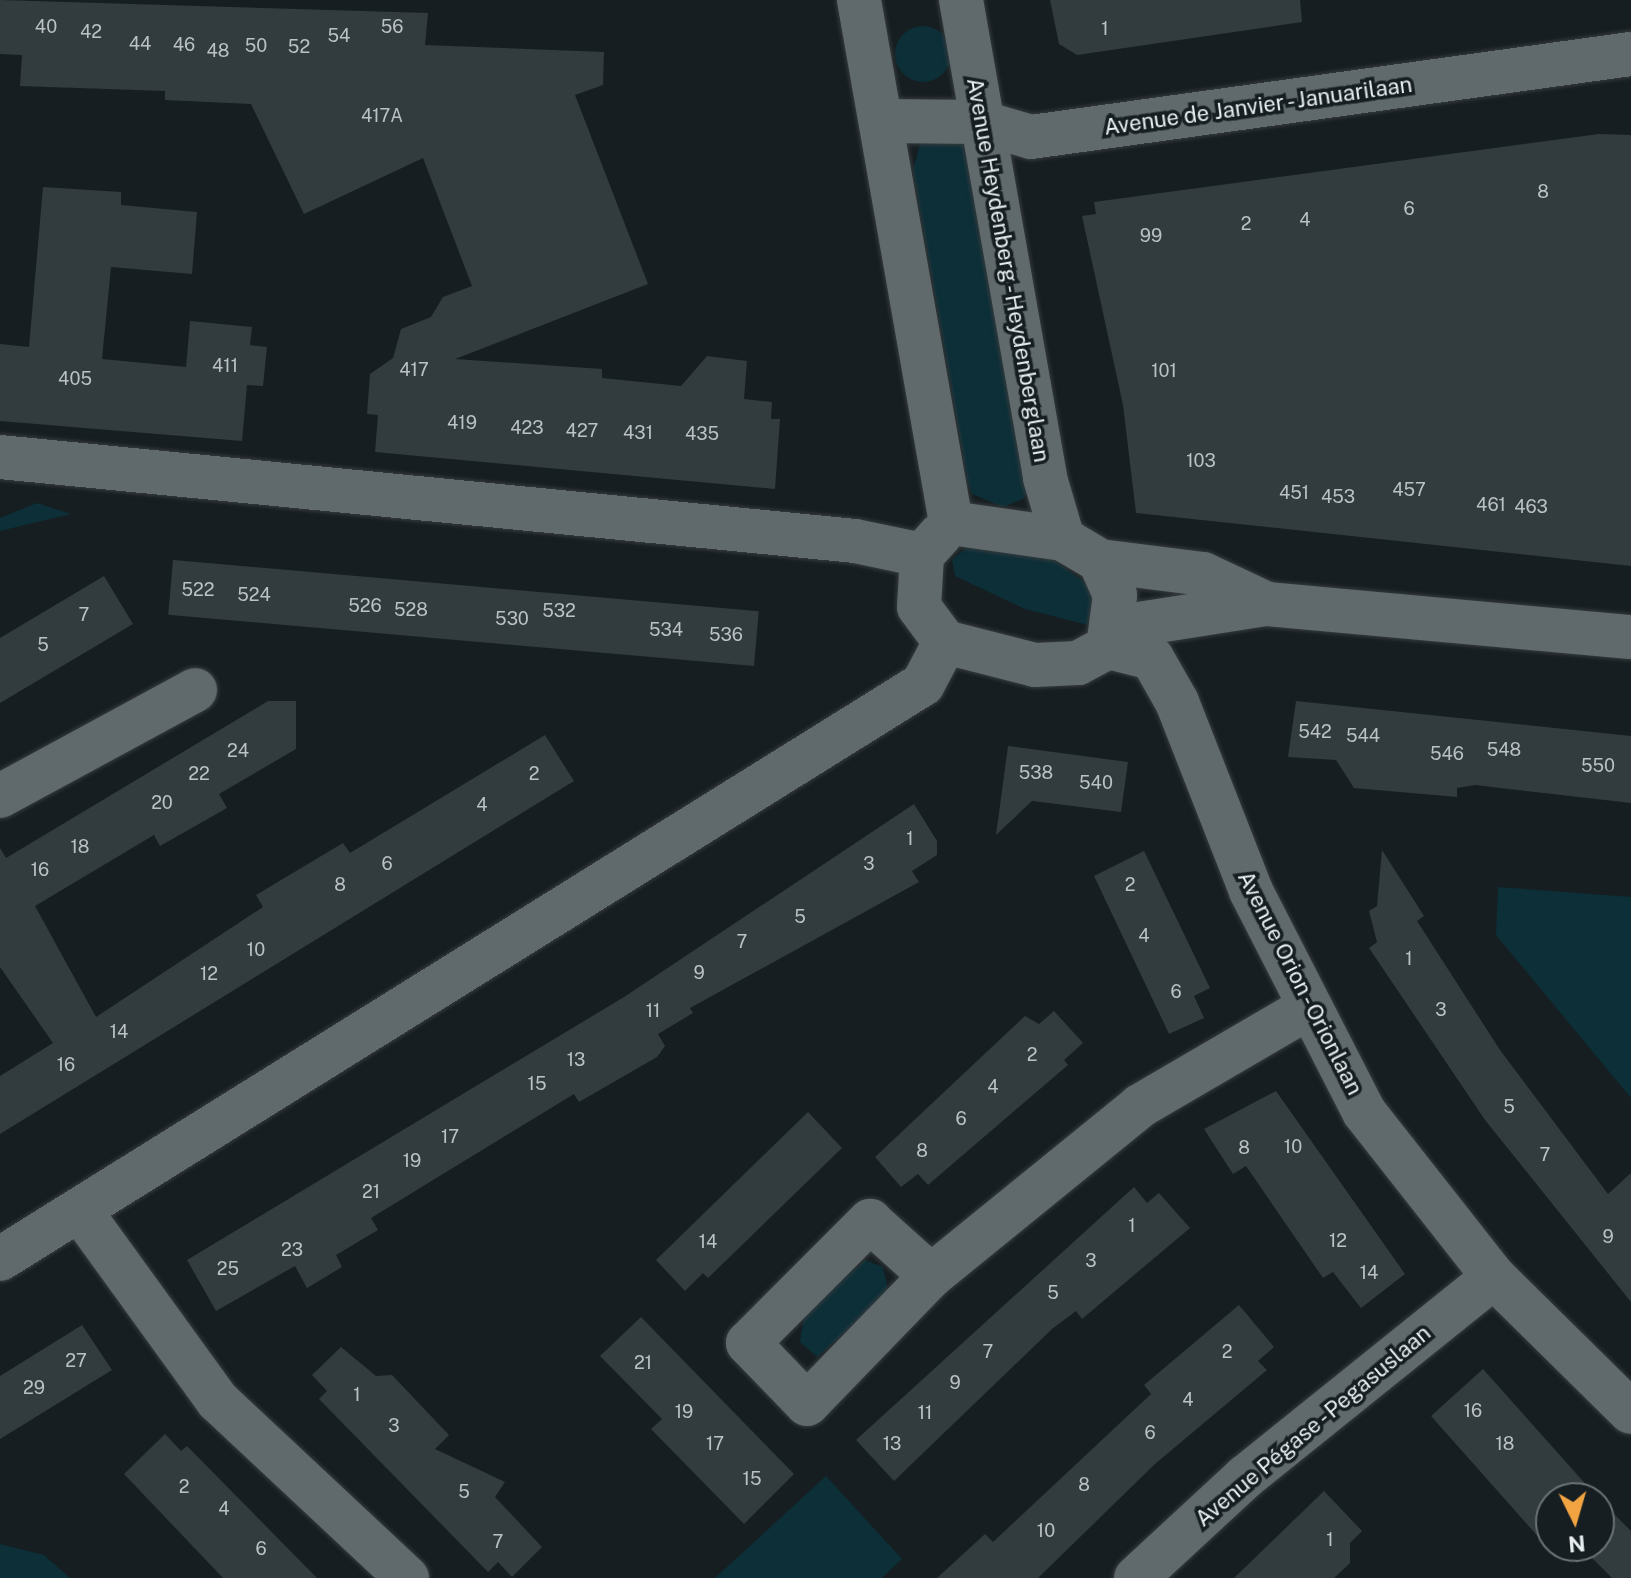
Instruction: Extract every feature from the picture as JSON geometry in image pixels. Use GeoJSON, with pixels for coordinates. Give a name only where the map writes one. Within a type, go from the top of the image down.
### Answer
{"type":"FeatureCollection","features":[{"type":"Feature","properties":{"kind":"street"},"geometry":{"type":"LineString","coordinates":[[859,0],[885,121],[951,523]]}},
{"type":"Feature","properties":{"kind":"street","name":"Avenue Heydenberg - Heydenberglaan"},"geometry":{"type":"LineString","coordinates":[[961,0],[980,122],[1045,478],[1063,539]]}},
{"type":"Feature","properties":{"kind":"street","name":"Avenue de Janvier - Januarilaan"},"geometry":{"type":"LineString","coordinates":[[885,121],[980,122],[1031,137],[1631,54]]}},
{"type":"Feature","properties":{"kind":"street"},"geometry":{"type":"LineString","coordinates":[[0,457],[855,541],[922,555]]}},
{"type":"Feature","properties":{"kind":"street"},"geometry":{"type":"LineString","coordinates":[[951,523],[1063,539],[1100,561],[1203,574],[1267,604]]}},
{"type":"Feature","properties":{"kind":"street"},"geometry":{"type":"LineString","coordinates":[[951,523],[922,555],[919,607],[945,642],[1035,665],[1078,663],[1111,638],[1267,604],[1631,637]]}},
{"type":"Feature","properties":{"kind":"street"},"geometry":{"type":"LineString","coordinates":[[1100,561],[1115,595],[1111,638]]}},
{"type":"Feature","properties":{"kind":"street","name":"Avenue Orion - Orionlaan"},"geometry":{"type":"LineString","coordinates":[[1111,638],[1152,658],[1177,702],[1246,878],[1308,1008],[1364,1112],[1494,1277],[1631,1412]]}},
{"type":"Feature","properties":{"kind":"street"},"geometry":{"type":"LineString","coordinates":[[0,1259],[81,1212],[923,684],[945,642]]}},
{"type":"Feature","properties":{"kind":"street"},"geometry":{"type":"LineString","coordinates":[[0,796],[195,690]]}},
{"type":"Feature","properties":{"kind":"street"},"geometry":{"type":"LineString","coordinates":[[931,1276],[1140,1106],[1308,1008]]}},
{"type":"Feature","properties":{"kind":"street"},"geometry":{"type":"LineString","coordinates":[[81,1212],[218,1401],[407,1578]]}},
{"type":"Feature","properties":{"kind":"street","name":"Avenue Pégase - Pegasuslaan"},"geometry":{"type":"LineString","coordinates":[[1136,1578],[1245,1477],[1494,1277]]}},
{"type":"Feature","properties":{"kind":"shaded area"},"geometry":{"type":"Polygon","coordinates":[[[923,26],[943,34],[951,54],[943,74],[923,82],[903,74],[895,54],[903,34],[923,26]]]}},
{"type":"Feature","properties":{"kind":"shaded area"},"geometry":{"type":"Polygon","coordinates":[[[936,135],[967,144],[1032,485],[1023,499],[1003,507],[972,494],[967,478],[913,170],[920,144],[936,135]]]}},
{"type":"Feature","properties":{"kind":"shaded area"},"geometry":{"type":"Polygon","coordinates":[[[37,503],[71,514],[0,531],[0,518],[37,503]]]}},
{"type":"Feature","properties":{"kind":"shaded area"},"geometry":{"type":"Polygon","coordinates":[[[1010,543],[1045,554],[1100,593],[1088,625],[1025,609],[955,576],[952,560],[966,548],[1010,543]]]}},
{"type":"Feature","properties":{"kind":"shaded area"},"geometry":{"type":"Polygon","coordinates":[[[1498,887],[1631,897],[1631,1098],[1496,935],[1498,887]]]}},
{"type":"Feature","properties":{"kind":"shaded area"},"geometry":{"type":"Polygon","coordinates":[[[865,1260],[883,1267],[889,1293],[817,1357],[800,1342],[804,1314],[865,1260]]]}},
{"type":"Feature","properties":{"kind":"shaded area"},"geometry":{"type":"Polygon","coordinates":[[[826,1476],[902,1559],[882,1578],[715,1578],[826,1476]]]}},
{"type":"Feature","properties":{"kind":"shaded area"},"geometry":{"type":"Polygon","coordinates":[[[0,1544],[44,1555],[70,1578],[0,1578],[0,1544]]]}},
{"type":"Feature","properties":{"kind":"building"},"geometry":{"type":"Polygon","coordinates":[[[0,0],[428,13],[425,45],[604,52],[603,85],[575,95],[648,284],[455,359],[602,369],[602,378],[681,386],[707,356],[747,361],[744,399],[772,402],[771,419],[780,419],[775,489],[375,452],[378,415],[367,414],[370,374],[393,358],[401,329],[431,317],[443,297],[472,286],[423,158],[304,214],[251,104],[165,100],[165,91],[20,86],[22,55],[0,54],[0,0]]]}},
{"type":"Feature","properties":{"kind":"building"},"geometry":{"type":"Polygon","coordinates":[[[1050,0],[1300,0],[1302,22],[1077,55],[1059,44],[1050,0]]]}},
{"type":"Feature","properties":{"kind":"building"},"geometry":{"type":"Polygon","coordinates":[[[1599,134],[1631,135],[1631,566],[1136,513],[1123,405],[1082,216],[1096,214],[1094,202],[1599,134]]]}},
{"type":"Feature","properties":{"kind":"building"},"geometry":{"type":"Polygon","coordinates":[[[43,187],[121,192],[121,205],[197,212],[192,274],[111,267],[102,359],[186,367],[190,321],[252,327],[250,345],[267,347],[263,386],[247,385],[242,441],[0,421],[0,344],[29,347],[43,187]]]}},
{"type":"Feature","properties":{"kind":"building"},"geometry":{"type":"Polygon","coordinates":[[[173,560],[759,611],[754,666],[168,615],[173,560]]]}},
{"type":"Feature","properties":{"kind":"building"},"geometry":{"type":"Polygon","coordinates":[[[104,576],[133,624],[0,703],[0,638],[104,576]]]}},
{"type":"Feature","properties":{"kind":"building"},"geometry":{"type":"Polygon","coordinates":[[[268,701],[296,701],[296,749],[219,794],[227,808],[160,846],[154,835],[35,906],[96,1017],[263,907],[256,895],[343,843],[350,853],[545,735],[574,781],[0,1134],[0,1076],[53,1043],[0,967],[0,848],[6,858],[268,701]]]}},
{"type":"Feature","properties":{"kind":"building"},"geometry":{"type":"Polygon","coordinates":[[[1296,701],[1631,736],[1631,803],[1475,785],[1457,788],[1457,797],[1354,788],[1336,760],[1288,757],[1296,701]]]}},
{"type":"Feature","properties":{"kind":"building"},"geometry":{"type":"Polygon","coordinates":[[[1008,746],[1128,762],[1121,812],[1032,801],[996,835],[1008,746]]]}},
{"type":"Feature","properties":{"kind":"building"},"geometry":{"type":"Polygon","coordinates":[[[914,804],[937,841],[937,855],[912,871],[919,882],[690,1008],[693,1013],[658,1034],[665,1046],[657,1057],[579,1102],[574,1094],[371,1218],[378,1230],[336,1255],[342,1267],[307,1288],[295,1266],[216,1311],[187,1260],[624,997],[914,804]]]}},
{"type":"Feature","properties":{"kind":"building"},"geometry":{"type":"Polygon","coordinates":[[[1382,850],[1424,916],[1417,921],[1500,1050],[1608,1194],[1631,1173],[1631,1302],[1485,1120],[1369,948],[1377,942],[1369,911],[1377,906],[1382,850]]]}},
{"type":"Feature","properties":{"kind":"building"},"geometry":{"type":"Polygon","coordinates":[[[1144,851],[1210,988],[1194,996],[1204,1018],[1169,1034],[1094,876],[1144,851]]]}},
{"type":"Feature","properties":{"kind":"building"},"geometry":{"type":"Polygon","coordinates":[[[1054,1011],[1083,1043],[1064,1060],[1068,1065],[928,1185],[918,1174],[901,1187],[875,1157],[1025,1016],[1039,1024],[1054,1011]]]}},
{"type":"Feature","properties":{"kind":"building"},"geometry":{"type":"Polygon","coordinates":[[[1276,1091],[1405,1274],[1361,1308],[1333,1272],[1323,1278],[1246,1166],[1233,1174],[1204,1129],[1276,1091]]]}},
{"type":"Feature","properties":{"kind":"building"},"geometry":{"type":"Polygon","coordinates":[[[808,1112],[842,1148],[708,1278],[703,1273],[685,1291],[656,1260],[808,1112]]]}},
{"type":"Feature","properties":{"kind":"building"},"geometry":{"type":"Polygon","coordinates":[[[1134,1187],[1147,1203],[1159,1193],[1190,1228],[1082,1319],[1076,1311],[1052,1329],[894,1481],[856,1440],[1134,1187]]]}},
{"type":"Feature","properties":{"kind":"building"},"geometry":{"type":"Polygon","coordinates":[[[1239,1305],[1274,1347],[1258,1361],[1267,1370],[1155,1464],[1038,1578],[937,1578],[985,1534],[993,1542],[1151,1394],[1144,1385],[1239,1305]]]}},
{"type":"Feature","properties":{"kind":"building"},"geometry":{"type":"Polygon","coordinates":[[[641,1317],[794,1474],[744,1524],[651,1429],[662,1419],[600,1356],[641,1317]]]}},
{"type":"Feature","properties":{"kind":"building"},"geometry":{"type":"Polygon","coordinates":[[[82,1325],[112,1370],[0,1439],[0,1376],[82,1325]]]}},
{"type":"Feature","properties":{"kind":"building"},"geometry":{"type":"Polygon","coordinates":[[[341,1347],[376,1376],[392,1375],[449,1435],[435,1449],[505,1482],[495,1497],[542,1547],[512,1577],[498,1562],[488,1572],[319,1399],[327,1391],[312,1375],[341,1347]]]}},
{"type":"Feature","properties":{"kind":"building"},"geometry":{"type":"Polygon","coordinates":[[[1483,1369],[1584,1482],[1535,1482],[1535,1533],[1431,1416],[1483,1369]]]}},
{"type":"Feature","properties":{"kind":"building"},"geometry":{"type":"Polygon","coordinates":[[[165,1434],[181,1451],[187,1446],[317,1578],[223,1578],[124,1474],[165,1434]]]}},
{"type":"Feature","properties":{"kind":"building"},"geometry":{"type":"Polygon","coordinates":[[[1324,1491],[1362,1531],[1350,1543],[1350,1563],[1334,1578],[1234,1578],[1324,1491]]]}},
{"type":"Feature","properties":{"kind":"building"},"geometry":{"type":"Polygon","coordinates":[[[1615,1515],[1631,1531],[1631,1578],[1612,1578],[1596,1562],[1615,1562],[1615,1515]]]}}]}
